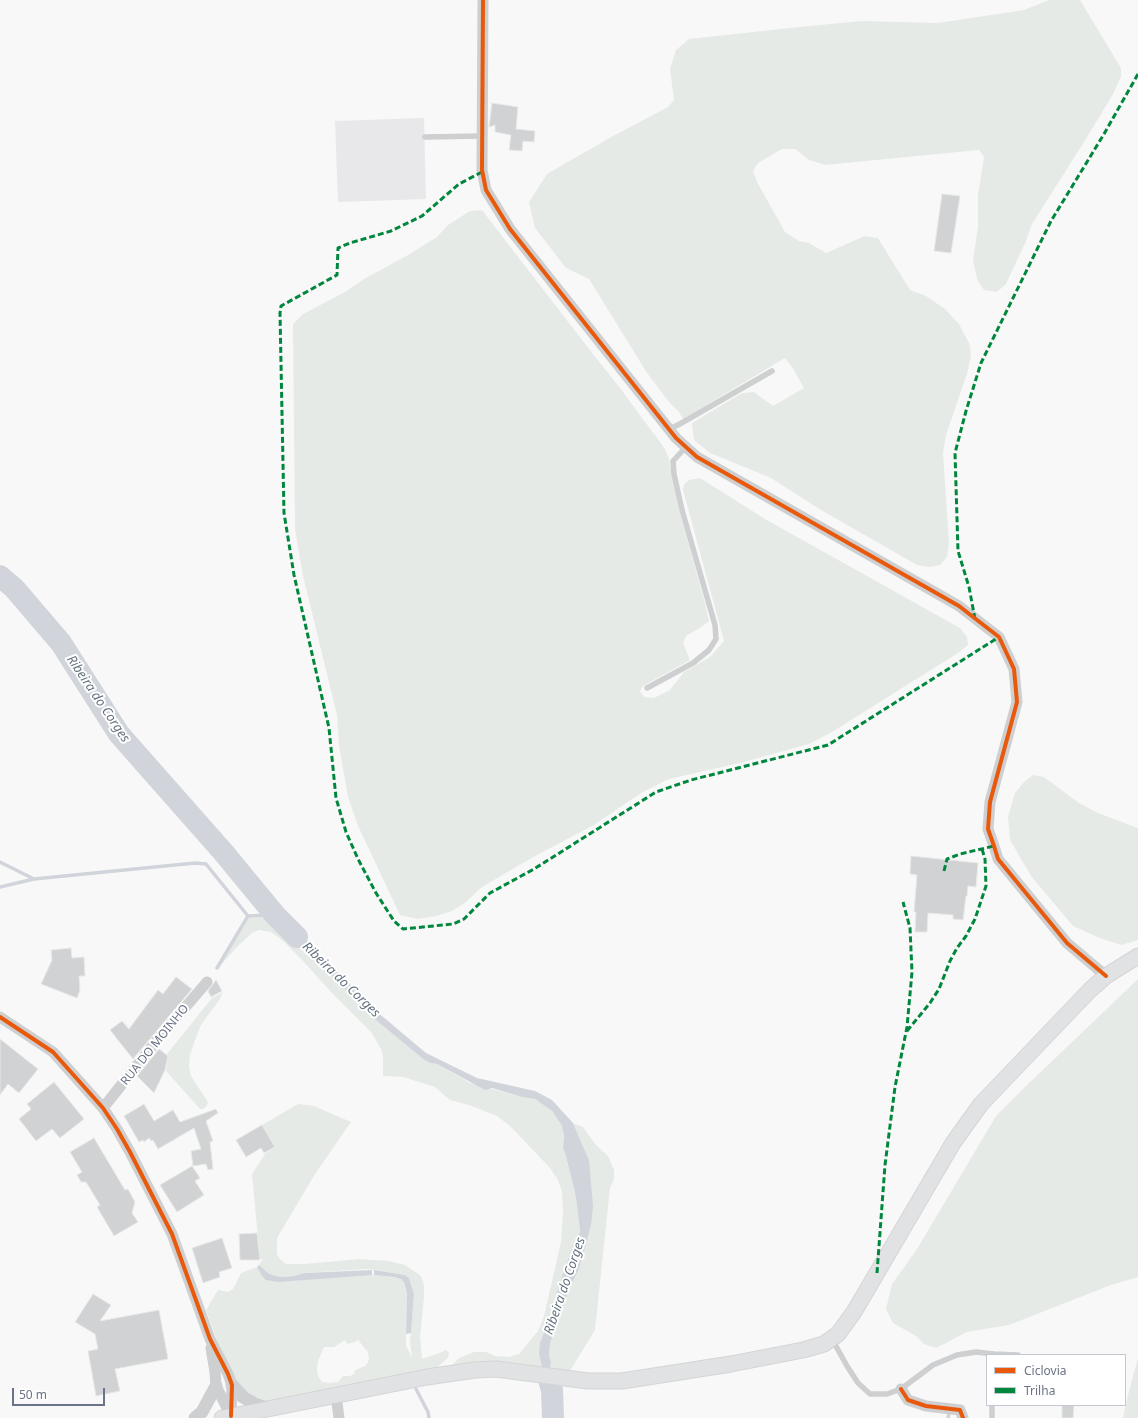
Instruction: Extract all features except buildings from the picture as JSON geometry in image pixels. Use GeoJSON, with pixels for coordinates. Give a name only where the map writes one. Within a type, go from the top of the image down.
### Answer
{"type":"FeatureCollection","features":[{"type":"Feature","properties":{"kind":"main road"},"geometry":{"type":"LineString","coordinates":[[226,1417],[427,1377],[482,1370],[496,1369],[588,1381],[622,1381],[731,1364],[802,1350],[824,1344],[838,1334],[854,1312],[953,1143],[982,1104],[1090,990],[1106,976],[1138,956]]}},
{"type":"Feature","properties":{"kind":"street"},"geometry":{"type":"LineString","coordinates":[[483,0],[482,170],[486,190],[510,228],[669,429],[697,457],[959,606],[999,637],[1014,669],[1017,702],[990,802],[988,829],[998,859],[1067,943],[1106,976]]}},
{"type":"Feature","properties":{"kind":"street","name":"RUA DO MOINHO"},"geometry":{"type":"LineString","coordinates":[[103,1108],[206,982]]}},
{"type":"Feature","properties":{"kind":"street"},"geometry":{"type":"LineString","coordinates":[[0,1017],[54,1052],[103,1108],[130,1152],[168,1225],[210,1339],[232,1385],[243,1396],[255,1404],[269,1409]]}},
{"type":"Feature","properties":{"kind":"street"},"geometry":{"type":"LineString","coordinates":[[210,1339],[216,1386],[226,1417]]}},
{"type":"Feature","properties":{"kind":"street"},"geometry":{"type":"LineString","coordinates":[[226,1417],[232,1385]]}},
{"type":"Feature","properties":{"kind":"street"},"geometry":{"type":"LineString","coordinates":[[195,1418],[202,1412],[216,1386]]}},
{"type":"Feature","properties":{"kind":"street"},"geometry":{"type":"LineString","coordinates":[[901,1389],[908,1400],[926,1406],[960,1410],[964,1418]]}},
{"type":"Feature","properties":{"kind":"street"},"geometry":{"type":"LineString","coordinates":[[336,1395],[339,1418]]}},
{"type":"Feature","properties":{"kind":"lane"},"geometry":{"type":"LineString","coordinates":[[425,137],[482,136]]}},
{"type":"Feature","properties":{"kind":"lane"},"geometry":{"type":"LineString","coordinates":[[669,429],[772,370]]}},
{"type":"Feature","properties":{"kind":"lane"},"geometry":{"type":"LineString","coordinates":[[647,688],[693,663],[709,650],[716,639],[715,625],[682,510],[674,474],[673,461],[686,447]]}},
{"type":"Feature","properties":{"kind":"lane"},"geometry":{"type":"LineString","coordinates":[[832,1338],[858,1383],[870,1394],[887,1394],[901,1389],[934,1365],[957,1355],[976,1352],[994,1354]]}},
{"type":"Feature","properties":{"kind":"lane"},"geometry":{"type":"LineString","coordinates":[[992,1406],[992,1418]]}},
{"type":"Feature","properties":{"kind":"shaded area"},"geometry":{"type":"Polygon","coordinates":[[[1049,0],[1080,0],[1121,68],[1121,77],[1113,94],[1086,139],[1032,224],[1026,241],[1006,284],[997,292],[984,290],[977,279],[973,260],[978,227],[978,195],[984,157],[979,150],[825,165],[809,160],[795,149],[782,149],[758,163],[753,171],[757,182],[785,232],[799,241],[809,243],[826,253],[865,236],[878,238],[910,290],[926,296],[945,309],[959,324],[970,345],[971,356],[967,374],[946,435],[943,453],[949,543],[947,557],[940,565],[929,567],[917,565],[821,510],[771,478],[710,453],[694,440],[692,423],[742,393],[754,392],[773,406],[804,388],[792,367],[785,358],[683,419],[647,373],[589,279],[566,268],[535,228],[529,202],[547,174],[613,136],[668,107],[674,100],[670,69],[676,50],[689,39],[862,21],[938,23],[1024,10],[1049,0]]]}},
{"type":"Feature","properties":{"kind":"shaded area"},"geometry":{"type":"Polygon","coordinates":[[[424,118],[426,199],[338,202],[335,121],[424,118]]]}},
{"type":"Feature","properties":{"kind":"shaded area"},"geometry":{"type":"Polygon","coordinates":[[[482,210],[620,388],[665,449],[669,459],[679,510],[709,621],[686,636],[683,643],[690,660],[643,686],[640,691],[644,697],[654,698],[670,690],[684,672],[710,657],[724,641],[683,490],[684,484],[689,480],[700,478],[765,519],[960,628],[967,637],[968,645],[958,653],[832,732],[809,744],[744,762],[669,779],[641,793],[594,825],[535,856],[482,887],[466,902],[452,911],[436,916],[418,919],[400,915],[358,826],[348,797],[339,746],[337,715],[303,576],[295,529],[293,324],[303,314],[345,292],[364,279],[437,237],[448,225],[470,211],[482,210]]]}},
{"type":"Feature","properties":{"kind":"shaded area"},"geometry":{"type":"Polygon","coordinates":[[[1033,775],[1044,777],[1079,803],[1098,813],[1138,828],[1138,940],[1121,945],[1100,938],[1073,926],[1031,876],[1010,840],[1008,817],[1015,793],[1024,782],[1033,775]]]}},
{"type":"Feature","properties":{"kind":"shaded area"},"geometry":{"type":"Polygon","coordinates":[[[269,917],[308,952],[377,1021],[423,1059],[430,1063],[437,1064],[470,1083],[535,1099],[552,1111],[562,1126],[564,1136],[563,1148],[574,1188],[580,1233],[572,1248],[558,1288],[553,1314],[546,1328],[539,1354],[542,1367],[475,1362],[451,1366],[459,1358],[474,1352],[486,1352],[495,1356],[509,1357],[519,1354],[538,1331],[544,1316],[561,1242],[563,1210],[562,1192],[558,1180],[550,1168],[511,1127],[497,1116],[469,1105],[450,1100],[435,1087],[403,1077],[383,1076],[382,1051],[372,1033],[283,941],[271,932],[259,930],[252,933],[218,968],[249,918],[269,917]]]}},
{"type":"Feature","properties":{"kind":"shaded area"},"geometry":{"type":"Polygon","coordinates":[[[1138,979],[1138,1277],[1111,1285],[1009,1325],[967,1332],[936,1348],[924,1344],[916,1336],[893,1323],[886,1309],[892,1284],[917,1249],[996,1116],[1138,979]]]}},
{"type":"Feature","properties":{"kind":"shaded area"},"geometry":{"type":"Polygon","coordinates":[[[223,992],[220,999],[201,1025],[190,1055],[189,1067],[191,1076],[208,1102],[207,1106],[200,1109],[166,1071],[167,1054],[212,998],[223,992]]]}},
{"type":"Feature","properties":{"kind":"shaded area"},"geometry":{"type":"Polygon","coordinates":[[[298,1104],[314,1106],[351,1122],[315,1174],[277,1238],[277,1254],[286,1264],[304,1264],[360,1259],[389,1261],[405,1265],[421,1276],[424,1285],[420,1336],[422,1359],[446,1350],[449,1353],[448,1358],[435,1369],[270,1402],[261,1401],[240,1387],[217,1340],[206,1310],[218,1290],[228,1292],[233,1289],[241,1273],[257,1267],[262,1276],[279,1282],[364,1274],[401,1279],[404,1282],[407,1292],[406,1345],[412,1358],[410,1342],[414,1294],[409,1278],[405,1275],[368,1269],[304,1273],[283,1277],[268,1273],[259,1265],[263,1259],[260,1259],[252,1174],[265,1154],[275,1147],[262,1125],[298,1104]],[[345,1340],[334,1347],[324,1347],[318,1361],[317,1369],[318,1376],[322,1382],[338,1382],[343,1376],[350,1376],[354,1374],[355,1370],[365,1366],[368,1362],[368,1352],[358,1340],[347,1344],[345,1340]]]}},
{"type":"Feature","properties":{"kind":"shaded area"},"geometry":{"type":"Polygon","coordinates":[[[573,1123],[583,1127],[596,1145],[608,1156],[614,1170],[614,1179],[610,1188],[595,1330],[570,1371],[550,1368],[551,1362],[549,1356],[550,1344],[569,1289],[579,1269],[589,1160],[573,1123]]]}},
{"type":"Feature","properties":{"kind":"shaded area"},"geometry":{"type":"Polygon","coordinates":[[[1138,1358],[1138,1418],[1123,1418],[1138,1358]]]}},
{"type":"Feature","properties":{"kind":"water"},"geometry":{"type":"Polygon","coordinates":[[[280,915],[382,1016],[426,1053],[477,1078],[535,1091],[552,1100],[573,1123],[589,1160],[593,1206],[591,1225],[579,1269],[569,1289],[550,1344],[550,1368],[542,1367],[539,1354],[540,1343],[553,1314],[558,1288],[572,1248],[580,1232],[574,1188],[563,1148],[564,1136],[562,1126],[552,1111],[535,1099],[522,1097],[492,1088],[485,1090],[437,1064],[430,1063],[423,1059],[377,1021],[308,952],[269,917],[280,915]]]}},
{"type":"Feature","properties":{"kind":"water"},"geometry":{"type":"Polygon","coordinates":[[[259,1265],[268,1273],[283,1277],[304,1273],[372,1270],[372,1275],[279,1282],[266,1280],[257,1267],[259,1265]]]}},
{"type":"Feature","properties":{"kind":"water"},"geometry":{"type":"Polygon","coordinates":[[[374,1270],[405,1275],[409,1278],[414,1294],[411,1333],[406,1334],[407,1293],[404,1282],[401,1279],[394,1277],[374,1275],[374,1270]]]}},
{"type":"Feature","properties":{"kind":"waterway","name":"Ribeira do Corges"},"geometry":{"type":"LineString","coordinates":[[0,576],[14,588],[61,643],[119,734],[224,853],[275,915],[297,937]]}},
{"type":"Feature","properties":{"kind":"waterway"},"geometry":{"type":"LineString","coordinates":[[0,862],[34,879]]}},
{"type":"Feature","properties":{"kind":"waterway"},"geometry":{"type":"LineString","coordinates":[[0,887],[34,879],[195,863],[206,864],[248,916]]}},
{"type":"Feature","properties":{"kind":"waterway"},"geometry":{"type":"LineString","coordinates":[[248,916],[275,915]]}},
{"type":"Feature","properties":{"kind":"waterway"},"geometry":{"type":"LineString","coordinates":[[217,968],[248,916]]}},
{"type":"Feature","properties":{"kind":"waterway","name":"Ribeira do Corges"},"geometry":{"type":"LineString","coordinates":[[549,1380],[552,1390],[553,1418]]}},
{"type":"Feature","properties":{"kind":"waterway"},"geometry":{"type":"LineString","coordinates":[[416,1389],[428,1412],[429,1418]]}},
{"type":"Feature","properties":{"kind":"waterway"},"geometry":{"type":"LineString","coordinates":[[948,1418],[949,1413]]}},
{"type":"Feature","properties":{"kind":"marked path"},"geometry":{"type":"LineString","coordinates":[[975,619],[969,587],[958,551],[955,453],[966,411],[981,363],[1051,221],[1104,134],[1138,74]]}},
{"type":"Feature","properties":{"kind":"marked path"},"geometry":{"type":"LineString","coordinates":[[482,172],[459,184],[422,216],[391,231],[338,248],[337,275],[281,306],[280,313],[284,513],[294,575],[329,728],[336,798],[346,832],[358,859],[376,893],[394,921],[403,929],[453,924],[464,919],[490,893],[534,869],[656,792],[691,780],[828,745],[999,637]]}},
{"type":"Feature","properties":{"kind":"marked path"},"geometry":{"type":"LineString","coordinates":[[944,871],[947,859],[960,854],[994,846]]}},
{"type":"Feature","properties":{"kind":"marked path"},"geometry":{"type":"LineString","coordinates":[[907,1031],[930,1003],[939,989],[950,961],[975,919],[986,886],[985,859],[982,849]]}},
{"type":"Feature","properties":{"kind":"marked path"},"geometry":{"type":"LineString","coordinates":[[877,1273],[885,1165],[895,1087],[907,1027],[912,972],[910,928],[903,902]]}},
{"type":"Feature","properties":{"kind":"cycle path"},"geometry":{"type":"LineString","coordinates":[[483,0],[482,170],[486,190],[510,229],[676,438],[697,457],[959,606],[999,637],[1014,669],[1017,702],[990,802],[988,829],[998,859],[1067,943],[1106,976]]}},
{"type":"Feature","properties":{"kind":"cycle path"},"geometry":{"type":"LineString","coordinates":[[0,1017],[53,1052],[103,1108],[117,1129],[172,1234],[210,1339],[228,1374],[232,1385],[231,1416]]}},
{"type":"Feature","properties":{"kind":"cycle path"},"geometry":{"type":"LineString","coordinates":[[901,1389],[908,1400],[926,1406],[960,1410],[963,1418]]}}]}
